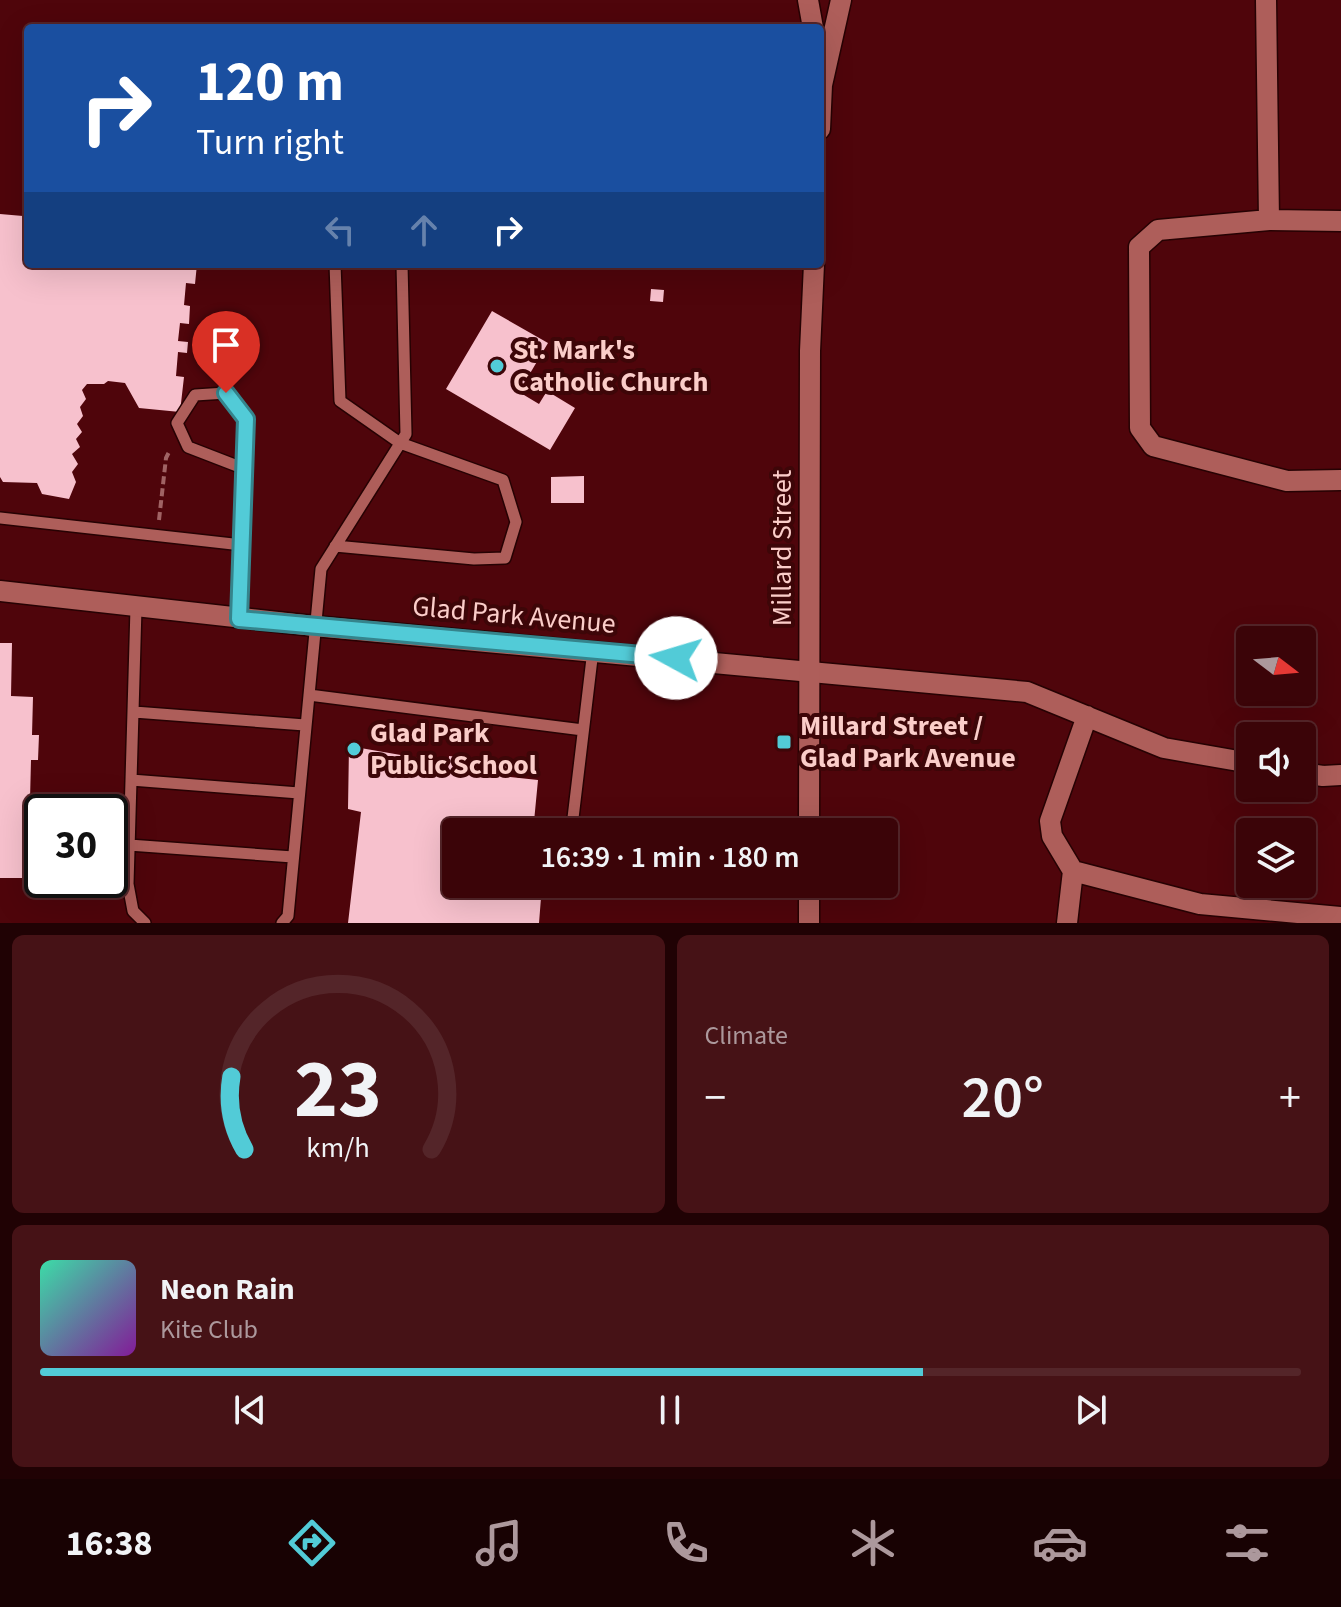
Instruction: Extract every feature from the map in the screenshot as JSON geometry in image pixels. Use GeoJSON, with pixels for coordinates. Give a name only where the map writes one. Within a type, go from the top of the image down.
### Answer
{"type":"FeatureCollection","features":[{"type":"Feature","properties":{"kind":"street"},"geometry":{"type":"LineString","coordinates":[[808,0],[812,24]]}},
{"type":"Feature","properties":{"kind":"street"},"geometry":{"type":"LineString","coordinates":[[824,67],[841,0]]}},
{"type":"Feature","properties":{"kind":"street"},"geometry":{"type":"LineString","coordinates":[[1266,0],[1269,220]]}},
{"type":"Feature","properties":{"kind":"street"},"geometry":{"type":"LineString","coordinates":[[1341,221],[1269,220],[1158,230],[1139,247],[1140,428],[1153,446],[1287,481],[1341,480]]}},
{"type":"Feature","properties":{"kind":"street","name":"Millard Street"},"geometry":{"type":"LineString","coordinates":[[809,818],[810,351],[814,268]]}},
{"type":"Feature","properties":{"kind":"street","name":"Glad Park Avenue"},"geometry":{"type":"LineString","coordinates":[[0,591],[239,619],[1027,692],[1164,748],[1236,761]]}},
{"type":"Feature","properties":{"kind":"street"},"geometry":{"type":"LineString","coordinates":[[1067,923],[1073,871],[1052,836],[1050,821],[1087,716]]}},
{"type":"Feature","properties":{"kind":"street"},"geometry":{"type":"LineString","coordinates":[[1316,775],[1341,775]]}},
{"type":"Feature","properties":{"kind":"street"},"geometry":{"type":"LineString","coordinates":[[1073,871],[1200,914],[1337,919]]}},
{"type":"Feature","properties":{"kind":"street"},"geometry":{"type":"LineString","coordinates":[[809,898],[809,923]]}},
{"type":"Feature","properties":{"kind":"lane"},"geometry":{"type":"LineString","coordinates":[[335,268],[340,401],[400,443],[456,466],[503,480],[516,522],[505,558],[474,559],[335,546]]}},
{"type":"Feature","properties":{"kind":"lane"},"geometry":{"type":"LineString","coordinates":[[282,923],[288,916],[321,569],[406,434],[402,268]]}},
{"type":"Feature","properties":{"kind":"lane"},"geometry":{"type":"LineString","coordinates":[[239,619],[245,469],[246,419],[226,393],[195,395],[177,423],[188,447],[245,469]]}},
{"type":"Feature","properties":{"kind":"lane"},"geometry":{"type":"LineString","coordinates":[[0,518],[242,545]]}},
{"type":"Feature","properties":{"kind":"lane"},"geometry":{"type":"LineString","coordinates":[[136,608],[128,884],[133,911],[145,923]]}},
{"type":"Feature","properties":{"kind":"lane"},"geometry":{"type":"LineString","coordinates":[[573,818],[593,650]]}},
{"type":"Feature","properties":{"kind":"lane"},"geometry":{"type":"LineString","coordinates":[[309,695],[583,730]]}},
{"type":"Feature","properties":{"kind":"lane"},"geometry":{"type":"LineString","coordinates":[[134,712],[305,725]]}},
{"type":"Feature","properties":{"kind":"lane"},"geometry":{"type":"LineString","coordinates":[[131,780],[299,793]]}},
{"type":"Feature","properties":{"kind":"lane"},"geometry":{"type":"LineString","coordinates":[[129,845],[293,857]]}},
{"type":"Feature","properties":{"kind":"path"},"geometry":{"type":"LineString","coordinates":[[157,536],[166,458],[180,430]]}},
{"type":"Feature","properties":{"kind":"building"},"geometry":{"type":"Polygon","coordinates":[[[0,214],[23,216],[24,268],[197,268],[195,284],[186,283],[184,305],[190,306],[189,324],[180,323],[178,341],[188,342],[187,353],[178,352],[176,376],[184,377],[180,412],[139,408],[125,383],[108,381],[104,384],[87,384],[82,390],[86,399],[80,407],[83,416],[77,424],[82,432],[76,439],[80,447],[72,454],[78,464],[72,472],[76,482],[69,499],[42,494],[37,483],[3,482],[0,477],[0,214]]]}},
{"type":"Feature","properties":{"kind":"building"},"geometry":{"type":"Polygon","coordinates":[[[651,289],[664,290],[663,302],[650,301],[651,289]]]}},
{"type":"Feature","properties":{"kind":"building","name":"St. Mark's Catholic Church"},"geometry":{"type":"Polygon","coordinates":[[[492,311],[548,343],[519,392],[539,404],[547,391],[575,408],[550,450],[446,389],[492,311]]]}},
{"type":"Feature","properties":{"kind":"building"},"geometry":{"type":"Polygon","coordinates":[[[584,476],[584,503],[551,503],[551,477],[584,476]]]}},
{"type":"Feature","properties":{"kind":"building"},"geometry":{"type":"Polygon","coordinates":[[[0,643],[12,643],[11,696],[33,697],[32,735],[39,735],[38,760],[31,760],[30,794],[24,794],[24,878],[0,878],[0,643]]]}},
{"type":"Feature","properties":{"kind":"building"},"geometry":{"type":"Polygon","coordinates":[[[349,746],[418,758],[421,768],[448,771],[449,756],[511,762],[510,777],[538,780],[534,818],[442,818],[442,898],[541,898],[539,923],[348,923],[361,812],[348,809],[349,746]]]}},
{"type":"Feature","properties":{"kind":"place","name":"St. Mark's Catholic Church"},"geometry":{"type":"Point","coordinates":[497,366]}},
{"type":"Feature","properties":{"kind":"place","name":"Millard Street / Glad Park Avenue"},"geometry":{"type":"Point","coordinates":[784,742]}},
{"type":"Feature","properties":{"kind":"place","name":"Glad Park Public School"},"geometry":{"type":"Point","coordinates":[354,749]}},
{"type":"Feature","properties":{"kind":"route"},"geometry":{"type":"LineString","coordinates":[[226,393],[246,419],[239,619],[676,658]]}}]}
